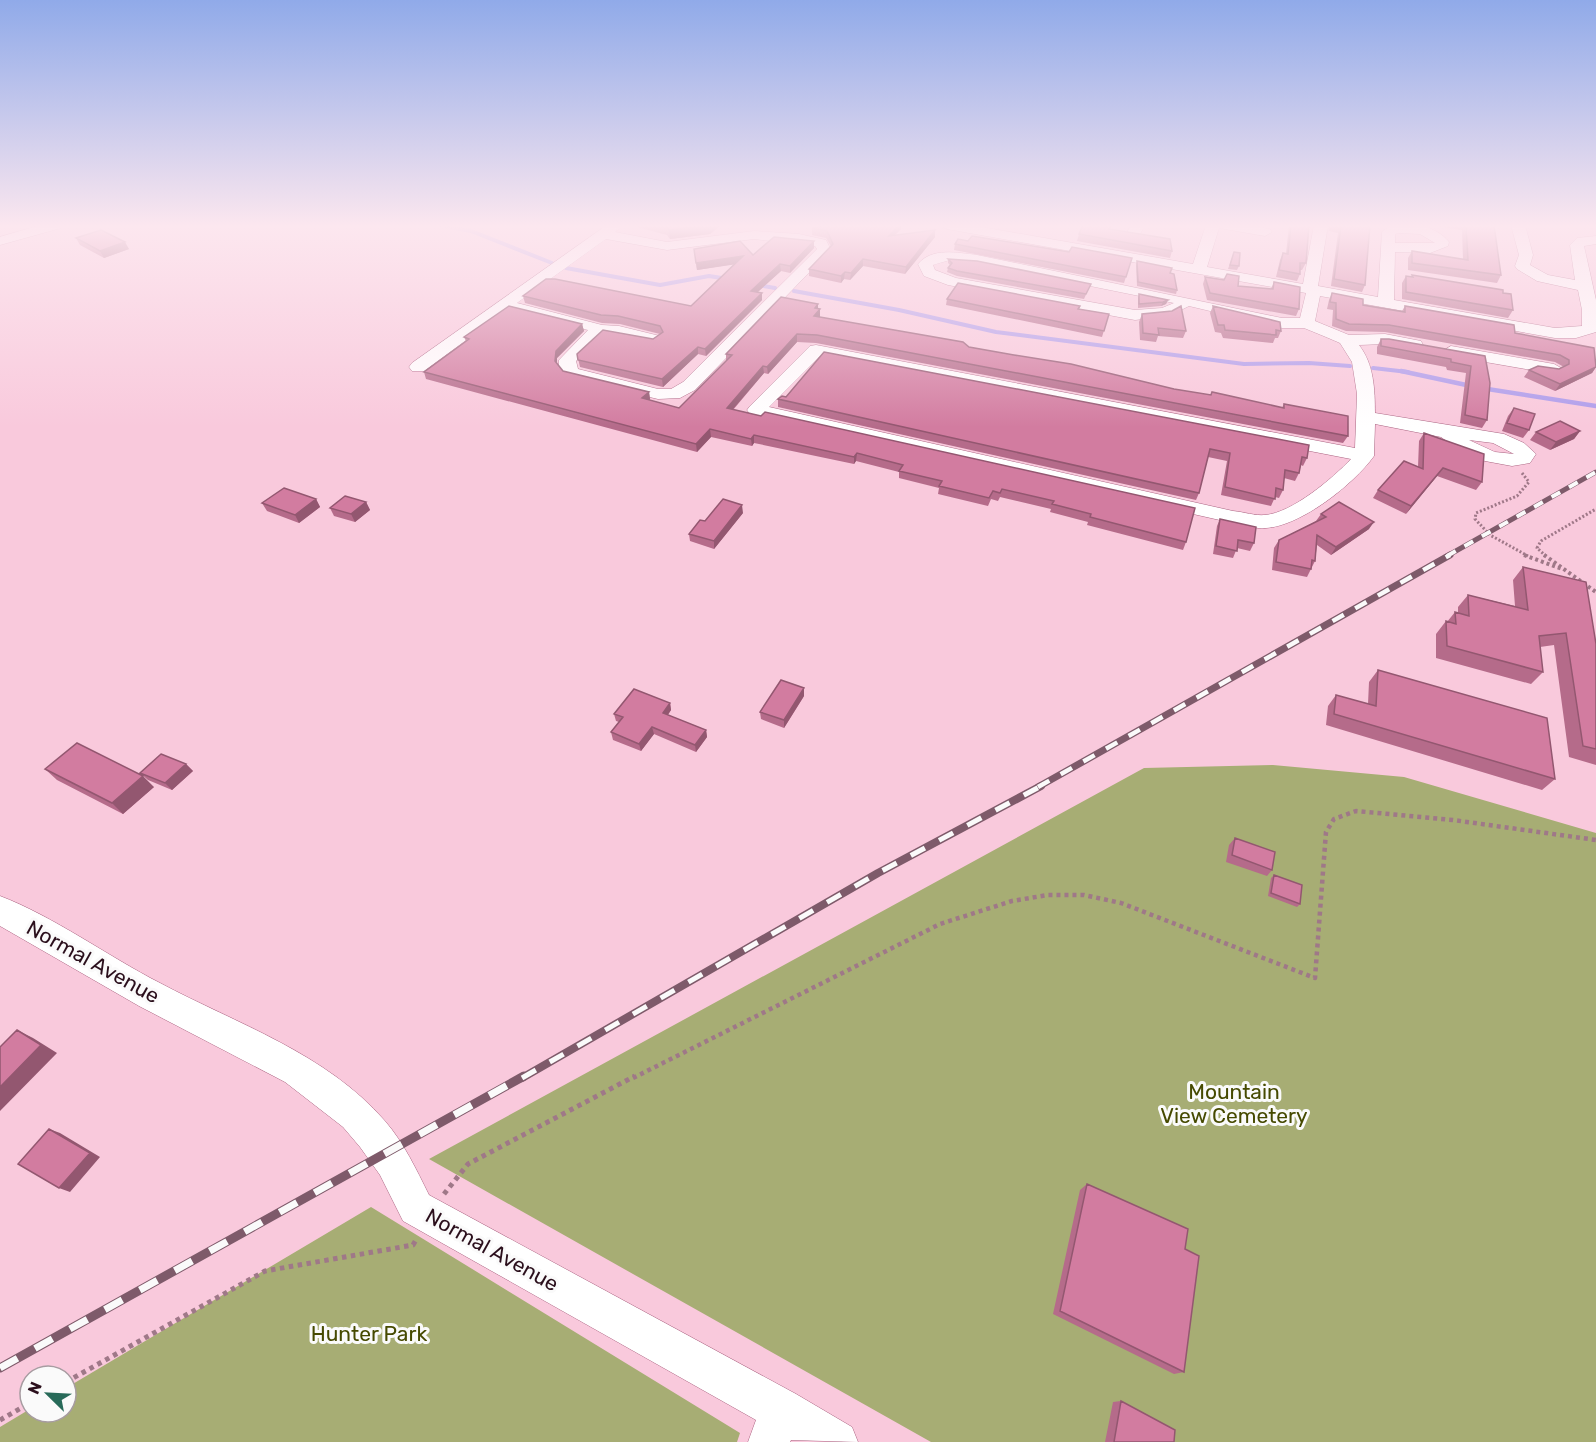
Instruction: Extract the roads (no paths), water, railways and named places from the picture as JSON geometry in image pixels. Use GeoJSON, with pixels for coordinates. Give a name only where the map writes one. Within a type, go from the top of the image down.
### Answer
{"type":"FeatureCollection","features":[{"type":"Feature","properties":{"kind":"street"},"geometry":{"type":"LineString","coordinates":[[418,367],[523,292]]}},
{"type":"Feature","properties":{"kind":"street"},"geometry":{"type":"LineString","coordinates":[[596,330],[594,338],[567,360],[568,369],[572,374],[658,394],[680,393],[781,292]]}},
{"type":"Feature","properties":{"kind":"street"},"geometry":{"type":"LineString","coordinates":[[1006,292],[1135,315],[1165,313],[1179,308],[1186,301]]}},
{"type":"Feature","properties":{"kind":"street"},"geometry":{"type":"LineString","coordinates":[[1143,292],[1282,323],[1307,323],[1346,340],[1384,339],[1554,369]]}},
{"type":"Feature","properties":{"kind":"street"},"geometry":{"type":"LineString","coordinates":[[1307,323],[1312,292]]}},
{"type":"Feature","properties":{"kind":"street"},"geometry":{"type":"LineString","coordinates":[[1325,292],[1555,333],[1576,333],[1590,329],[1593,319],[1585,292]]}},
{"type":"Feature","properties":{"kind":"street"},"geometry":{"type":"LineString","coordinates":[[1386,292],[1386,303]]}},
{"type":"Feature","properties":{"kind":"street"},"geometry":{"type":"LineString","coordinates":[[505,305],[588,324],[596,330],[620,331],[654,339]]}},
{"type":"Feature","properties":{"kind":"street"},"geometry":{"type":"LineString","coordinates":[[1346,340],[1355,351],[1364,372],[1366,417],[1364,456],[1351,473],[1284,517],[1267,521],[1233,517],[756,410],[816,350],[1364,456]]}},
{"type":"Feature","properties":{"kind":"street"},"geometry":{"type":"LineString","coordinates":[[1366,417],[1446,432],[1486,436],[1506,442],[1526,454],[1523,459],[1506,459]]}},
{"type":"Feature","properties":{"kind":"street","name":"Normal Avenue"},"geometry":{"type":"LineString","coordinates":[[0,910],[150,995],[221,1029],[297,1070],[355,1115],[373,1134],[393,1162],[416,1208],[775,1426],[837,1442]]}},
{"type":"Feature","properties":{"kind":"waterway"},"geometry":{"type":"LineString","coordinates":[[801,292],[899,310],[996,332],[1244,364],[1309,363],[1350,366]]}},
{"type":"Feature","properties":{"kind":"waterway"},"geometry":{"type":"LineString","coordinates":[[1373,368],[1403,371]]}},
{"type":"Feature","properties":{"kind":"waterway"},"geometry":{"type":"LineString","coordinates":[[1403,371],[1408,372]]}},
{"type":"Feature","properties":{"kind":"waterway"},"geometry":{"type":"LineString","coordinates":[[1403,371],[1471,386]]}},
{"type":"Feature","properties":{"kind":"waterway"},"geometry":{"type":"LineString","coordinates":[[1481,388],[1596,406]]}},
{"type":"Feature","properties":{"kind":"railway"},"geometry":{"type":"LineString","coordinates":[[1447,556],[1596,472]]}},
{"type":"Feature","properties":{"kind":"railway"},"geometry":{"type":"LineString","coordinates":[[1038,787],[1450,555]]}},
{"type":"Feature","properties":{"kind":"railway"},"geometry":{"type":"LineString","coordinates":[[522,1078],[878,873],[1041,786]]}},
{"type":"Feature","properties":{"kind":"railway"},"geometry":{"type":"LineString","coordinates":[[0,1368],[524,1076]]}},
{"type":"Feature","properties":{"kind":"park label","name":"Mountain View Cemetery"},"geometry":{"type":"Point","coordinates":[1234,1104]}},
{"type":"Feature","properties":{"kind":"park label","name":"Hunter Park"},"geometry":{"type":"Point","coordinates":[369,1334]}}]}
